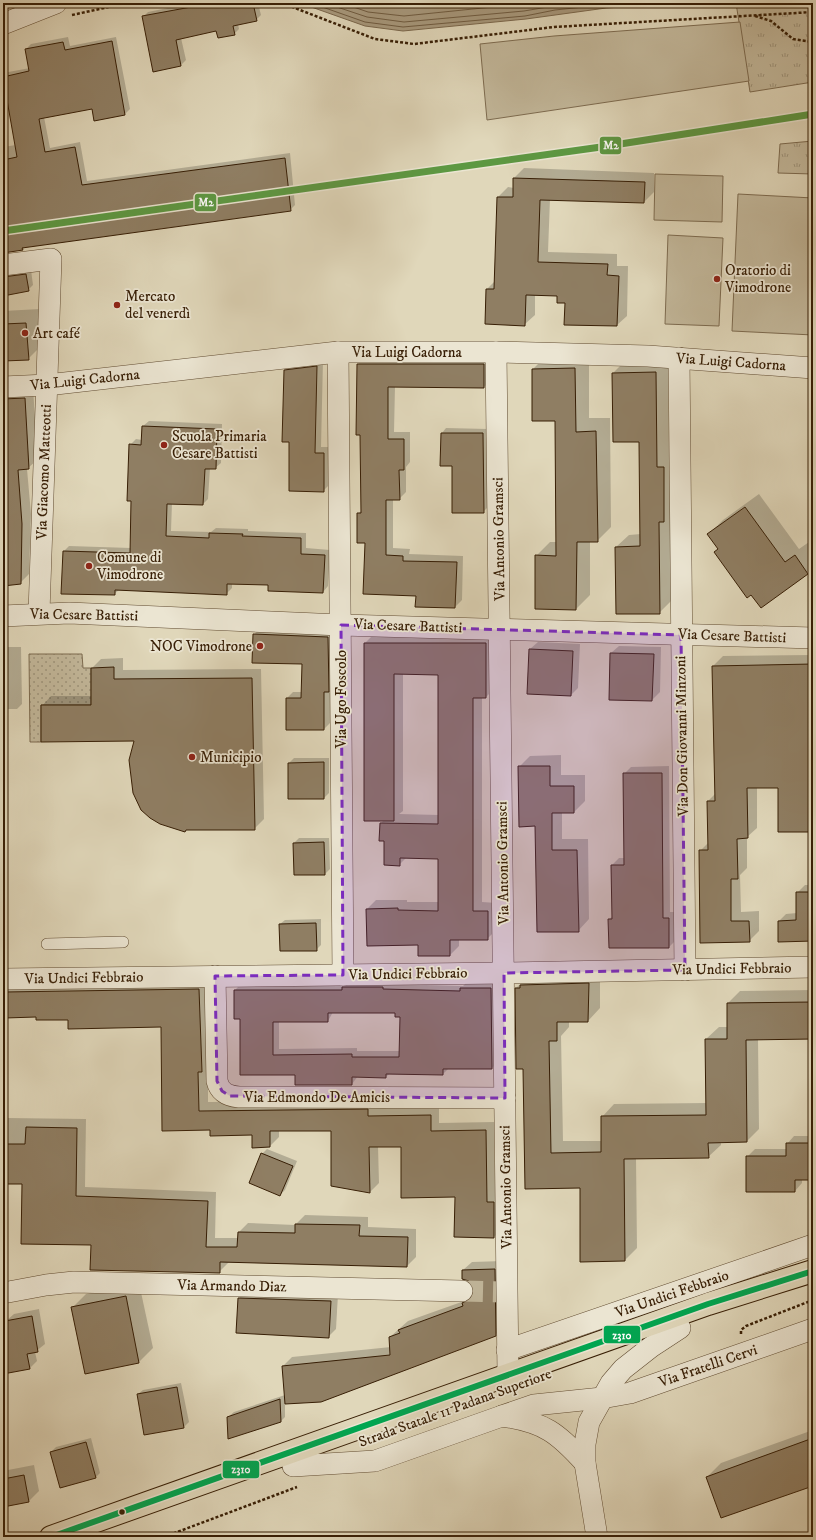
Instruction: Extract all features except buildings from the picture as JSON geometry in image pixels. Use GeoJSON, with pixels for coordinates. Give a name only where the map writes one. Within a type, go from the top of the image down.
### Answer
{"type":"FeatureCollection","features":[{"type":"Feature","properties":{"kind":"main road","name":"Strada Statale 11 Padana Superiore"},"geometry":{"type":"LineString","coordinates":[[95,1537],[680,1328],[714,1315],[813,1271]]}},
{"type":"Feature","properties":{"kind":"main road","name":"Strada Statale 11 Padana Superiore"},"geometry":{"type":"LineString","coordinates":[[51,1537],[708,1304],[813,1271]]}},
{"type":"Feature","properties":{"kind":"street"},"geometry":{"type":"LineString","coordinates":[[3,24],[56,3]]}},
{"type":"Feature","properties":{"kind":"street","name":"Via Giacomo Matteotti"},"geometry":{"type":"LineString","coordinates":[[3,265],[50,259],[39,613]]}},
{"type":"Feature","properties":{"kind":"street","name":"Via Luigi Cadorna"},"geometry":{"type":"LineString","coordinates":[[3,387],[47,385],[338,352],[496,352],[679,358],[813,368]]}},
{"type":"Feature","properties":{"kind":"street","name":"Via Ugo Foscolo"},"geometry":{"type":"LineString","coordinates":[[338,352],[343,975]]}},
{"type":"Feature","properties":{"kind":"street","name":"Via Antonio Gramsci"},"geometry":{"type":"LineString","coordinates":[[496,352],[508,1375]]}},
{"type":"Feature","properties":{"kind":"street","name":"Via Don Giovanni Minzoni"},"geometry":{"type":"LineString","coordinates":[[679,358],[685,970]]}},
{"type":"Feature","properties":{"kind":"street","name":"Via Cesare Battisti"},"geometry":{"type":"LineString","coordinates":[[3,616],[39,613],[341,625],[813,638]]}},
{"type":"Feature","properties":{"kind":"street","name":"Via Undici Febbraio"},"geometry":{"type":"LineString","coordinates":[[3,979],[504,973],[813,967]]}},
{"type":"Feature","properties":{"kind":"street","name":"Via Edmondo De Amicis"},"geometry":{"type":"LineString","coordinates":[[215,976],[218,1081],[222,1091],[230,1096],[505,1098]]}},
{"type":"Feature","properties":{"kind":"street","name":"Via Undici Febbraio"},"geometry":{"type":"LineString","coordinates":[[508,1350],[813,1245]]}},
{"type":"Feature","properties":{"kind":"street","name":"Via Armando Diaz"},"geometry":{"type":"LineString","coordinates":[[3,1293],[46,1285],[74,1282],[462,1291]]}},
{"type":"Feature","properties":{"kind":"street"},"geometry":{"type":"LineString","coordinates":[[597,1537],[585,1463],[586,1433],[589,1422],[611,1383],[623,1370],[651,1347],[680,1328]]}},
{"type":"Feature","properties":{"kind":"street","name":"Via Fratelli Cervi"},"geometry":{"type":"LineString","coordinates":[[292,1466],[375,1461],[534,1405],[602,1398],[630,1393],[813,1329]]}},
{"type":"Feature","properties":{"kind":"street"},"geometry":{"type":"LineString","coordinates":[[502,1416],[521,1418],[544,1427],[558,1435],[585,1463]]}},
{"type":"Feature","properties":{"kind":"lane"},"geometry":{"type":"LineString","coordinates":[[47,944],[123,942]]}},
{"type":"Feature","properties":{"kind":"path"},"geometry":{"type":"LineString","coordinates":[[282,3],[375,39],[414,44],[554,27],[813,12]]}},
{"type":"Feature","properties":{"kind":"path"},"geometry":{"type":"LineString","coordinates":[[753,15],[771,21],[799,42],[813,42]]}},
{"type":"Feature","properties":{"kind":"path"},"geometry":{"type":"LineString","coordinates":[[740,1336],[741,1330],[746,1326],[813,1300]]}},
{"type":"Feature","properties":{"kind":"highlighted area"},"geometry":{"type":"Polygon","coordinates":[[[341,625],[681,635],[685,970],[504,973],[505,1098],[230,1096],[222,1091],[217,1081],[215,976],[343,975],[341,625]]]}},
{"type":"Feature","properties":{"kind":"green space"},"geometry":{"type":"Polygon","coordinates":[[[736,3],[813,3],[813,82],[750,92],[736,3]]]}},
{"type":"Feature","properties":{"kind":"green space"},"geometry":{"type":"Polygon","coordinates":[[[740,22],[749,81],[487,120],[480,44],[554,36],[740,22]]]}},
{"type":"Feature","properties":{"kind":"green space"},"geometry":{"type":"Polygon","coordinates":[[[813,141],[813,174],[778,173],[780,144],[813,141]]]}},
{"type":"Feature","properties":{"kind":"green space"},"geometry":{"type":"Polygon","coordinates":[[[655,174],[723,176],[722,222],[654,220],[655,174]]]}},
{"type":"Feature","properties":{"kind":"green space"},"geometry":{"type":"Polygon","coordinates":[[[738,194],[813,198],[813,335],[732,331],[738,194]]]}},
{"type":"Feature","properties":{"kind":"green space"},"geometry":{"type":"Polygon","coordinates":[[[668,235],[723,238],[719,326],[665,324],[668,235]]]}},
{"type":"Feature","properties":{"kind":"green space"},"geometry":{"type":"Polygon","coordinates":[[[29,654],[82,654],[83,668],[91,668],[91,705],[41,705],[41,742],[30,742],[29,654]]]}},
{"type":"Feature","properties":{"kind":"water"},"geometry":{"type":"Polygon","coordinates":[[[300,3],[685,3],[606,8],[526,19],[403,31],[365,26],[300,3]]]}},
{"type":"Feature","properties":{"kind":"tunnel"},"geometry":{"type":"LineString","coordinates":[[462,1291],[505,1292]]}},
{"type":"Feature","properties":{"kind":"transit line","name":"M2"},"geometry":{"type":"LineString","coordinates":[[3,231],[601,147],[813,114]]}},
{"type":"Feature","properties":{"kind":"transit line","name":"z310"},"geometry":{"type":"LineString","coordinates":[[51,1537],[708,1304],[813,1271]]}},
{"type":"Feature","properties":{"kind":"place","name":"Oratorio di Vimodrone"},"geometry":{"type":"Point","coordinates":[717,279]}},
{"type":"Feature","properties":{"kind":"place","name":"Mercato del venerdì"},"geometry":{"type":"Point","coordinates":[117,305]}},
{"type":"Feature","properties":{"kind":"place","name":"Art café"},"geometry":{"type":"Point","coordinates":[25,333]}},
{"type":"Feature","properties":{"kind":"place","name":"Scuola Primaria Cesare Battisti"},"geometry":{"type":"Point","coordinates":[164,445]}},
{"type":"Feature","properties":{"kind":"place","name":"Comune di Vimodrone"},"geometry":{"type":"Point","coordinates":[89,566]}},
{"type":"Feature","properties":{"kind":"place","name":"NOC Vimodrone"},"geometry":{"type":"Point","coordinates":[260,646]}},
{"type":"Feature","properties":{"kind":"place","name":"Municipio"},"geometry":{"type":"Point","coordinates":[192,757]}}]}
